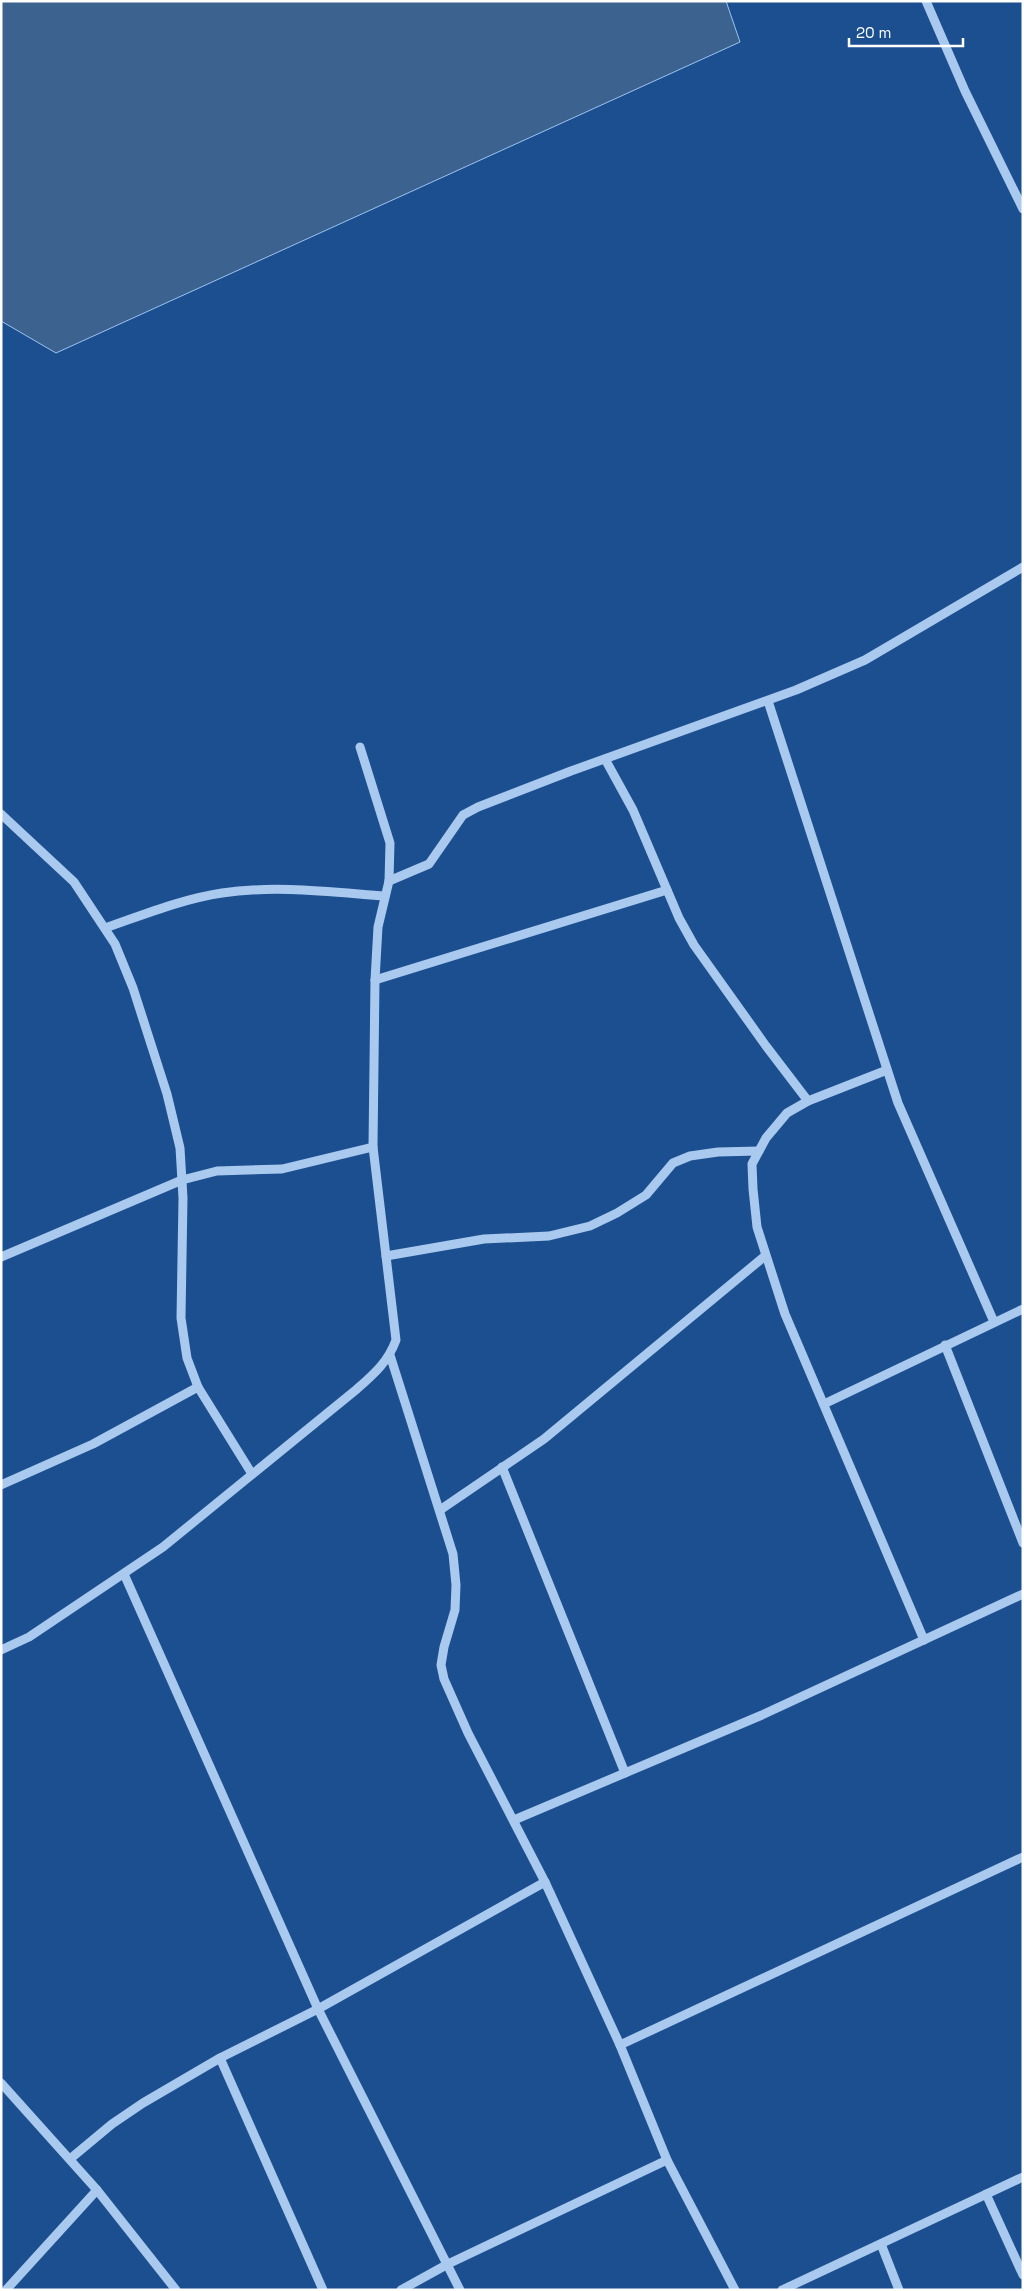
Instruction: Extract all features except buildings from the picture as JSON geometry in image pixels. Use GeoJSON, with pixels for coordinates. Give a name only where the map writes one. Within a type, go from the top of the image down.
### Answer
{"type":"FeatureCollection","features":[{"type":"Feature","properties":{"kind":"street"},"geometry":{"type":"LineString","coordinates":[[926,1],[965,91],[1023,209]]}},
{"type":"Feature","properties":{"kind":"street"},"geometry":{"type":"LineString","coordinates":[[389,881],[429,864],[463,815],[478,806],[768,701],[865,660],[1023,567]]}},
{"type":"Feature","properties":{"kind":"street"},"geometry":{"type":"LineString","coordinates":[[768,701],[898,1103],[994,1322]]}},
{"type":"Feature","properties":{"kind":"street"},"geometry":{"type":"LineString","coordinates":[[1,1650],[29,1637],[163,1547],[357,1389],[380,1368],[390,1355],[396,1340],[374,1147],[375,980],[378,927],[389,881],[390,843],[360,747]]}},
{"type":"Feature","properties":{"kind":"street"},"geometry":{"type":"LineString","coordinates":[[605,759],[633,810],[679,918],[704,960],[808,1101]]}},
{"type":"Feature","properties":{"kind":"street"},"geometry":{"type":"LineString","coordinates":[[1,814],[74,882],[115,944],[133,988],[167,1094],[180,1148],[182,1180],[181,1318],[187,1358],[198,1387],[252,1474]]}},
{"type":"Feature","properties":{"kind":"street"},"geometry":{"type":"LineString","coordinates":[[105,928],[174,904],[222,893],[289,889],[385,896]]}},
{"type":"Feature","properties":{"kind":"street"},"geometry":{"type":"LineString","coordinates":[[375,980],[667,890]]}},
{"type":"Feature","properties":{"kind":"street"},"geometry":{"type":"LineString","coordinates":[[887,1070],[808,1101],[787,1113],[766,1138],[752,1164],[753,1189],[757,1227],[785,1314],[924,1640]]}},
{"type":"Feature","properties":{"kind":"street"},"geometry":{"type":"LineString","coordinates":[[1,1257],[182,1180],[217,1171],[282,1169],[374,1147]]}},
{"type":"Feature","properties":{"kind":"street"},"geometry":{"type":"LineString","coordinates":[[386,1256],[484,1239],[550,1236],[590,1226],[617,1213],[646,1195],[673,1163],[690,1156],[718,1152],[759,1151]]}},
{"type":"Feature","properties":{"kind":"street"},"geometry":{"type":"LineString","coordinates":[[440,1510],[544,1439],[765,1256]]}},
{"type":"Feature","properties":{"kind":"street"},"geometry":{"type":"LineString","coordinates":[[824,1404],[1023,1309]]}},
{"type":"Feature","properties":{"kind":"street"},"geometry":{"type":"LineString","coordinates":[[946,1345],[1023,1543]]}},
{"type":"Feature","properties":{"kind":"street"},"geometry":{"type":"LineString","coordinates":[[390,1355],[453,1554],[456,1585],[455,1610],[444,1647],[442,1665],[444,1679],[468,1733],[545,1882],[620,2045],[667,2160],[735,2290]]}},
{"type":"Feature","properties":{"kind":"street"},"geometry":{"type":"LineString","coordinates":[[1,1485],[94,1444],[198,1387]]}},
{"type":"Feature","properties":{"kind":"street"},"geometry":{"type":"LineString","coordinates":[[502,1467],[625,1773]]}},
{"type":"Feature","properties":{"kind":"street"},"geometry":{"type":"LineString","coordinates":[[124,1574],[318,2009],[460,2290]]}},
{"type":"Feature","properties":{"kind":"street"},"geometry":{"type":"LineString","coordinates":[[514,1820],[762,1715],[1023,1594]]}},
{"type":"Feature","properties":{"kind":"street"},"geometry":{"type":"LineString","coordinates":[[620,2045],[1023,1857]]}},
{"type":"Feature","properties":{"kind":"street"},"geometry":{"type":"LineString","coordinates":[[70,2159],[112,2124],[135,2108],[220,2058],[318,2009],[545,1882]]}},
{"type":"Feature","properties":{"kind":"street"},"geometry":{"type":"LineString","coordinates":[[220,2058],[324,2290]]}},
{"type":"Feature","properties":{"kind":"street"},"geometry":{"type":"LineString","coordinates":[[1,2083],[97,2190],[176,2290]]}},
{"type":"Feature","properties":{"kind":"street"},"geometry":{"type":"LineString","coordinates":[[400,2290],[448,2264],[667,2160]]}},
{"type":"Feature","properties":{"kind":"street"},"geometry":{"type":"LineString","coordinates":[[782,2290],[1023,2177]]}},
{"type":"Feature","properties":{"kind":"street"},"geometry":{"type":"LineString","coordinates":[[6,2290],[97,2190]]}},
{"type":"Feature","properties":{"kind":"street"},"geometry":{"type":"LineString","coordinates":[[986,2194],[1023,2275]]}},
{"type":"Feature","properties":{"kind":"street"},"geometry":{"type":"LineString","coordinates":[[881,2244],[899,2290]]}},
{"type":"Feature","properties":{"kind":"water"},"geometry":{"type":"Polygon","coordinates":[[[1,1],[726,1],[740,42],[56,353],[1,321],[1,1]]]}}]}
